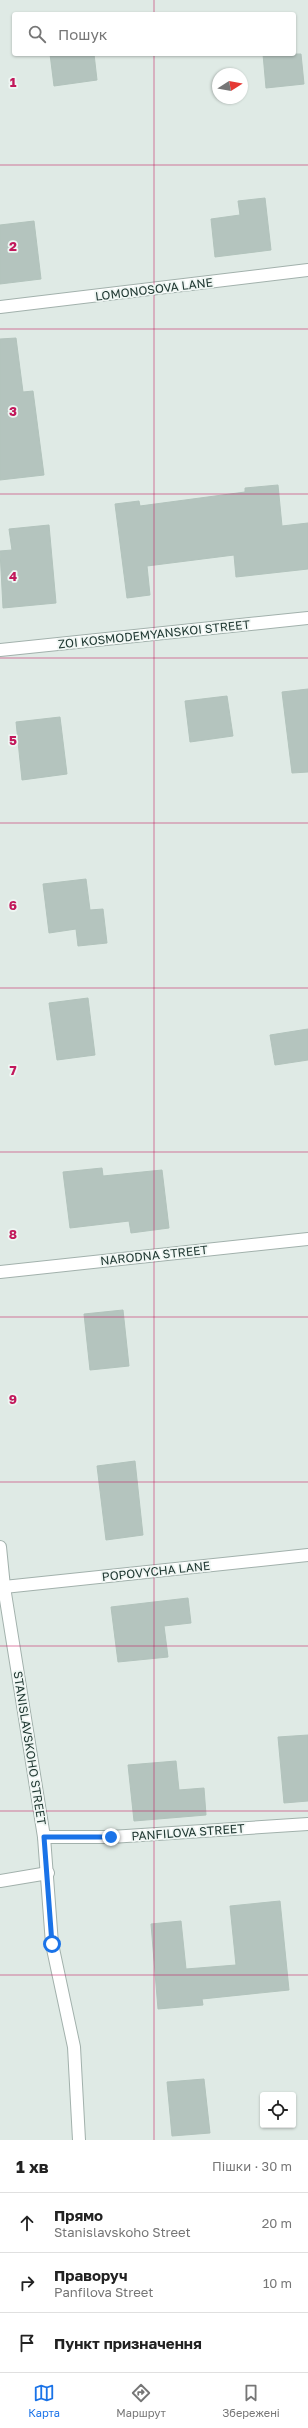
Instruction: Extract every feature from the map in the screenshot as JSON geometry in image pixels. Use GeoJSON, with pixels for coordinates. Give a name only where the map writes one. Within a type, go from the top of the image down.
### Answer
{"type":"FeatureCollection","features":[{"type":"Feature","properties":{"kind":"street","name":"LOMONOSOVA LANE"},"geometry":{"type":"LineString","coordinates":[[0,307],[308,270]]}},
{"type":"Feature","properties":{"kind":"street","name":"ZOI KOSMODEMYANSKOI STREET"},"geometry":{"type":"LineString","coordinates":[[0,650],[308,618]]}},
{"type":"Feature","properties":{"kind":"street","name":"NARODNA STREET"},"geometry":{"type":"LineString","coordinates":[[0,1272],[308,1239]]}},
{"type":"Feature","properties":{"kind":"street","name":"STANISLAVSKOHO STREET"},"geometry":{"type":"LineString","coordinates":[[0,1547],[4,1587],[44,1837],[48,1873],[52,1944],[74,2047],[79,2140]]}},
{"type":"Feature","properties":{"kind":"street","name":"POPOVYCHA LANE"},"geometry":{"type":"LineString","coordinates":[[4,1587],[308,1555]]}},
{"type":"Feature","properties":{"kind":"street","name":"PANFILOVA STREET"},"geometry":{"type":"LineString","coordinates":[[44,1837],[111,1837],[308,1824]]}},
{"type":"Feature","properties":{"kind":"street"},"geometry":{"type":"LineString","coordinates":[[0,1881],[48,1873]]}},
{"type":"Feature","properties":{"kind":"building"},"geometry":{"type":"Polygon","coordinates":[[[296,54],[301,54],[304,84],[266,88],[263,56],[296,56],[296,54]]]}},
{"type":"Feature","properties":{"kind":"building"},"geometry":{"type":"Polygon","coordinates":[[[50,56],[94,56],[97,80],[54,86],[50,56]]]}},
{"type":"Feature","properties":{"kind":"building"},"geometry":{"type":"Polygon","coordinates":[[[265,198],[271,250],[215,257],[211,219],[240,215],[238,201],[265,198]]]}},
{"type":"Feature","properties":{"kind":"building"},"geometry":{"type":"Polygon","coordinates":[[[34,221],[41,279],[0,284],[0,225],[34,221]]]}},
{"type":"Feature","properties":{"kind":"building"},"geometry":{"type":"Polygon","coordinates":[[[16,338],[23,392],[33,391],[44,475],[0,480],[0,339],[16,338]]]}},
{"type":"Feature","properties":{"kind":"building"},"geometry":{"type":"Polygon","coordinates":[[[278,485],[282,526],[308,523],[308,569],[236,577],[234,555],[147,566],[150,595],[127,598],[115,504],[139,501],[140,506],[245,492],[245,488],[278,485]]]}},
{"type":"Feature","properties":{"kind":"building"},"geometry":{"type":"Polygon","coordinates":[[[49,525],[56,603],[3,608],[0,551],[12,550],[9,529],[49,525]]]}},
{"type":"Feature","properties":{"kind":"building"},"geometry":{"type":"Polygon","coordinates":[[[308,689],[308,772],[292,773],[282,692],[308,689]]]}},
{"type":"Feature","properties":{"kind":"building"},"geometry":{"type":"Polygon","coordinates":[[[227,696],[233,736],[190,742],[185,701],[227,696]]]}},
{"type":"Feature","properties":{"kind":"building"},"geometry":{"type":"Polygon","coordinates":[[[60,717],[67,774],[22,780],[16,722],[60,717]]]}},
{"type":"Feature","properties":{"kind":"building"},"geometry":{"type":"Polygon","coordinates":[[[86,879],[90,910],[103,909],[107,943],[78,946],[76,929],[49,933],[43,884],[86,879]]]}},
{"type":"Feature","properties":{"kind":"building"},"geometry":{"type":"Polygon","coordinates":[[[88,998],[95,1055],[57,1060],[49,1003],[88,998]]]}},
{"type":"Feature","properties":{"kind":"building"},"geometry":{"type":"Polygon","coordinates":[[[308,1029],[308,1060],[275,1065],[270,1035],[308,1029]]]}},
{"type":"Feature","properties":{"kind":"building"},"geometry":{"type":"Polygon","coordinates":[[[102,1168],[103,1176],[162,1170],[169,1228],[131,1233],[129,1221],[70,1228],[63,1172],[102,1168]]]}},
{"type":"Feature","properties":{"kind":"building"},"geometry":{"type":"Polygon","coordinates":[[[123,1310],[129,1366],[90,1370],[84,1314],[123,1310]]]}},
{"type":"Feature","properties":{"kind":"building"},"geometry":{"type":"Polygon","coordinates":[[[135,1461],[143,1535],[106,1540],[97,1466],[135,1461]]]}},
{"type":"Feature","properties":{"kind":"building"},"geometry":{"type":"Polygon","coordinates":[[[188,1598],[191,1623],[164,1626],[168,1657],[118,1662],[111,1607],[188,1598]]]}},
{"type":"Feature","properties":{"kind":"building"},"geometry":{"type":"Polygon","coordinates":[[[308,1735],[308,1801],[284,1803],[278,1737],[308,1735]]]}},
{"type":"Feature","properties":{"kind":"building"},"geometry":{"type":"Polygon","coordinates":[[[176,1761],[179,1790],[204,1788],[206,1815],[134,1821],[128,1765],[176,1761]]]}},
{"type":"Feature","properties":{"kind":"building"},"geometry":{"type":"Polygon","coordinates":[[[280,1901],[289,1990],[202,1999],[203,2005],[158,2009],[151,1924],[181,1921],[186,1969],[236,1965],[230,1906],[280,1901]]]}},
{"type":"Feature","properties":{"kind":"building"},"geometry":{"type":"Polygon","coordinates":[[[204,2079],[210,2133],[172,2136],[167,2082],[204,2079]]]}},
{"type":"Feature","properties":{"kind":"route"},"geometry":{"type":"LineString","coordinates":[[52,1944],[48,1873],[44,1837],[111,1837]]}}]}
